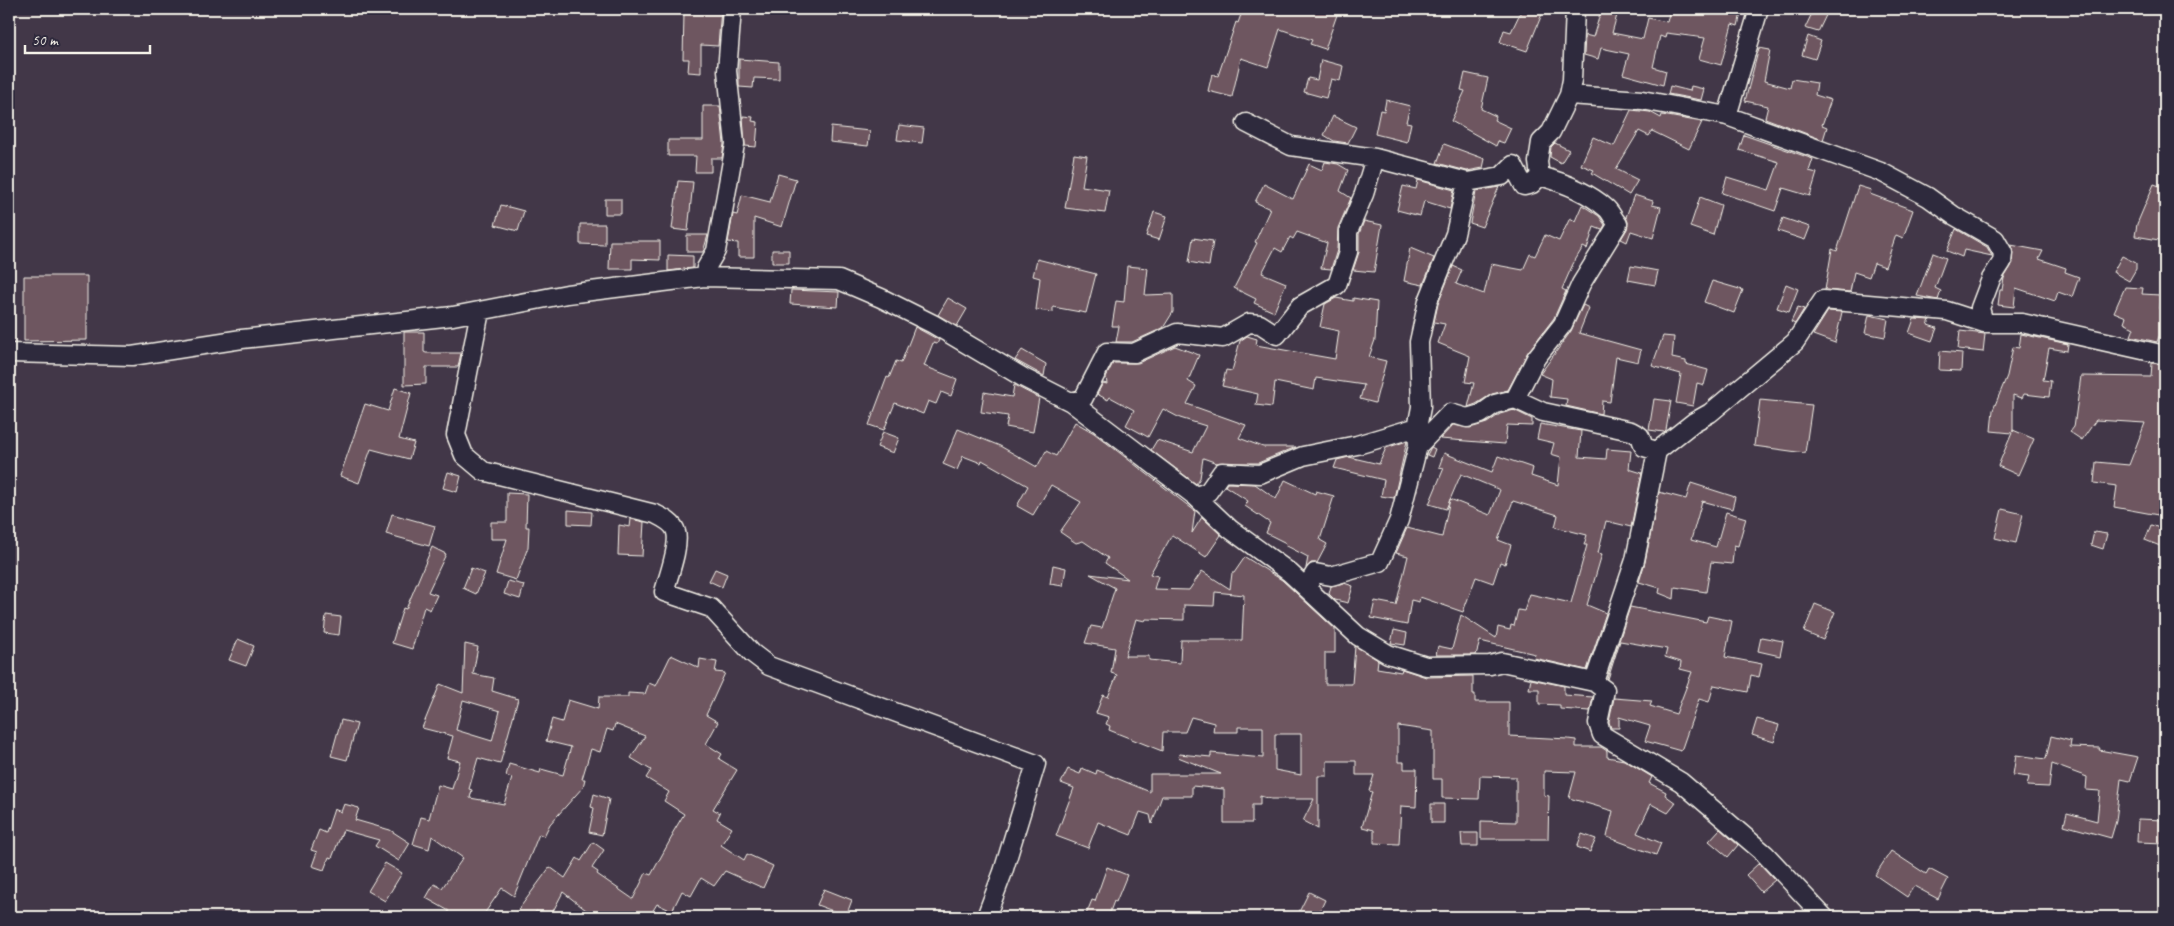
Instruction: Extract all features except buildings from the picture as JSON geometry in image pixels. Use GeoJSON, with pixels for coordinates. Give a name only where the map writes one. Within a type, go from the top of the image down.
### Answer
{"type":"FeatureCollection","features":[{"type":"Feature","properties":{"kind":"street"},"geometry":{"type":"LineString","coordinates":[[704,278],[706,268],[716,251],[735,144],[727,71],[732,9]]}},
{"type":"Feature","properties":{"kind":"street"},"geometry":{"type":"LineString","coordinates":[[1540,176],[1538,162],[1541,142],[1551,132],[1569,95],[1572,80],[1575,9]]}},
{"type":"Feature","properties":{"kind":"street"},"geometry":{"type":"LineString","coordinates":[[1727,116],[1759,9]]}},
{"type":"Feature","properties":{"kind":"street"},"geometry":{"type":"LineString","coordinates":[[1569,95],[1642,100],[1727,116],[1881,172],[1928,196],[1953,215],[1994,239],[2003,253],[2002,262],[1991,278],[1980,308],[1984,323]]}},
{"type":"Feature","properties":{"kind":"street"},"geometry":{"type":"LineString","coordinates":[[1246,123],[1292,146],[1375,158],[1467,182],[1502,176],[1513,164],[1524,186],[1532,184],[1540,176]]}},
{"type":"Feature","properties":{"kind":"street"},"geometry":{"type":"LineString","coordinates":[[1071,402],[1084,399],[1107,352],[1134,353],[1177,334],[1223,338],[1249,323],[1260,324],[1277,335],[1300,306],[1337,285],[1348,252],[1348,232],[1364,194],[1375,158]]}},
{"type":"Feature","properties":{"kind":"street"},"geometry":{"type":"LineString","coordinates":[[1515,400],[1536,358],[1563,324],[1581,284],[1618,224],[1607,209],[1580,191],[1540,176]]}},
{"type":"Feature","properties":{"kind":"street"},"geometry":{"type":"LineString","coordinates":[[1306,588],[1315,573],[1331,576],[1380,562],[1399,520],[1417,437],[1421,407],[1419,342],[1428,301],[1455,234],[1467,182]]}},
{"type":"Feature","properties":{"kind":"street"},"geometry":{"type":"LineString","coordinates":[[9,353],[132,356],[242,339],[453,316],[567,294],[704,278],[839,280],[881,298],[933,324],[1024,378],[1071,402],[1195,496],[1230,529],[1290,572],[1358,636],[1388,654],[1426,666],[1490,665],[1502,662],[1594,682],[1605,690],[1598,723],[1602,735],[1681,782],[1765,854],[1824,917]]}},
{"type":"Feature","properties":{"kind":"street"},"geometry":{"type":"LineString","coordinates":[[1594,682],[1635,560],[1657,451],[1694,422],[1710,413],[1795,342],[1823,300],[1947,311],[1984,323],[2022,323],[2165,355]]}},
{"type":"Feature","properties":{"kind":"street"},"geometry":{"type":"LineString","coordinates":[[480,311],[456,434],[464,456],[483,471],[655,514],[668,522],[676,531],[677,544],[664,592],[712,608],[752,653],[769,666],[1036,764],[1003,872],[986,917]]}},
{"type":"Feature","properties":{"kind":"street"},"geometry":{"type":"LineString","coordinates":[[1195,496],[1208,492],[1222,472],[1260,474],[1303,456],[1357,445],[1417,437],[1450,413],[1467,418],[1481,414],[1494,404],[1515,400],[1543,412],[1631,431],[1640,436],[1644,448],[1657,451]]}}]}
